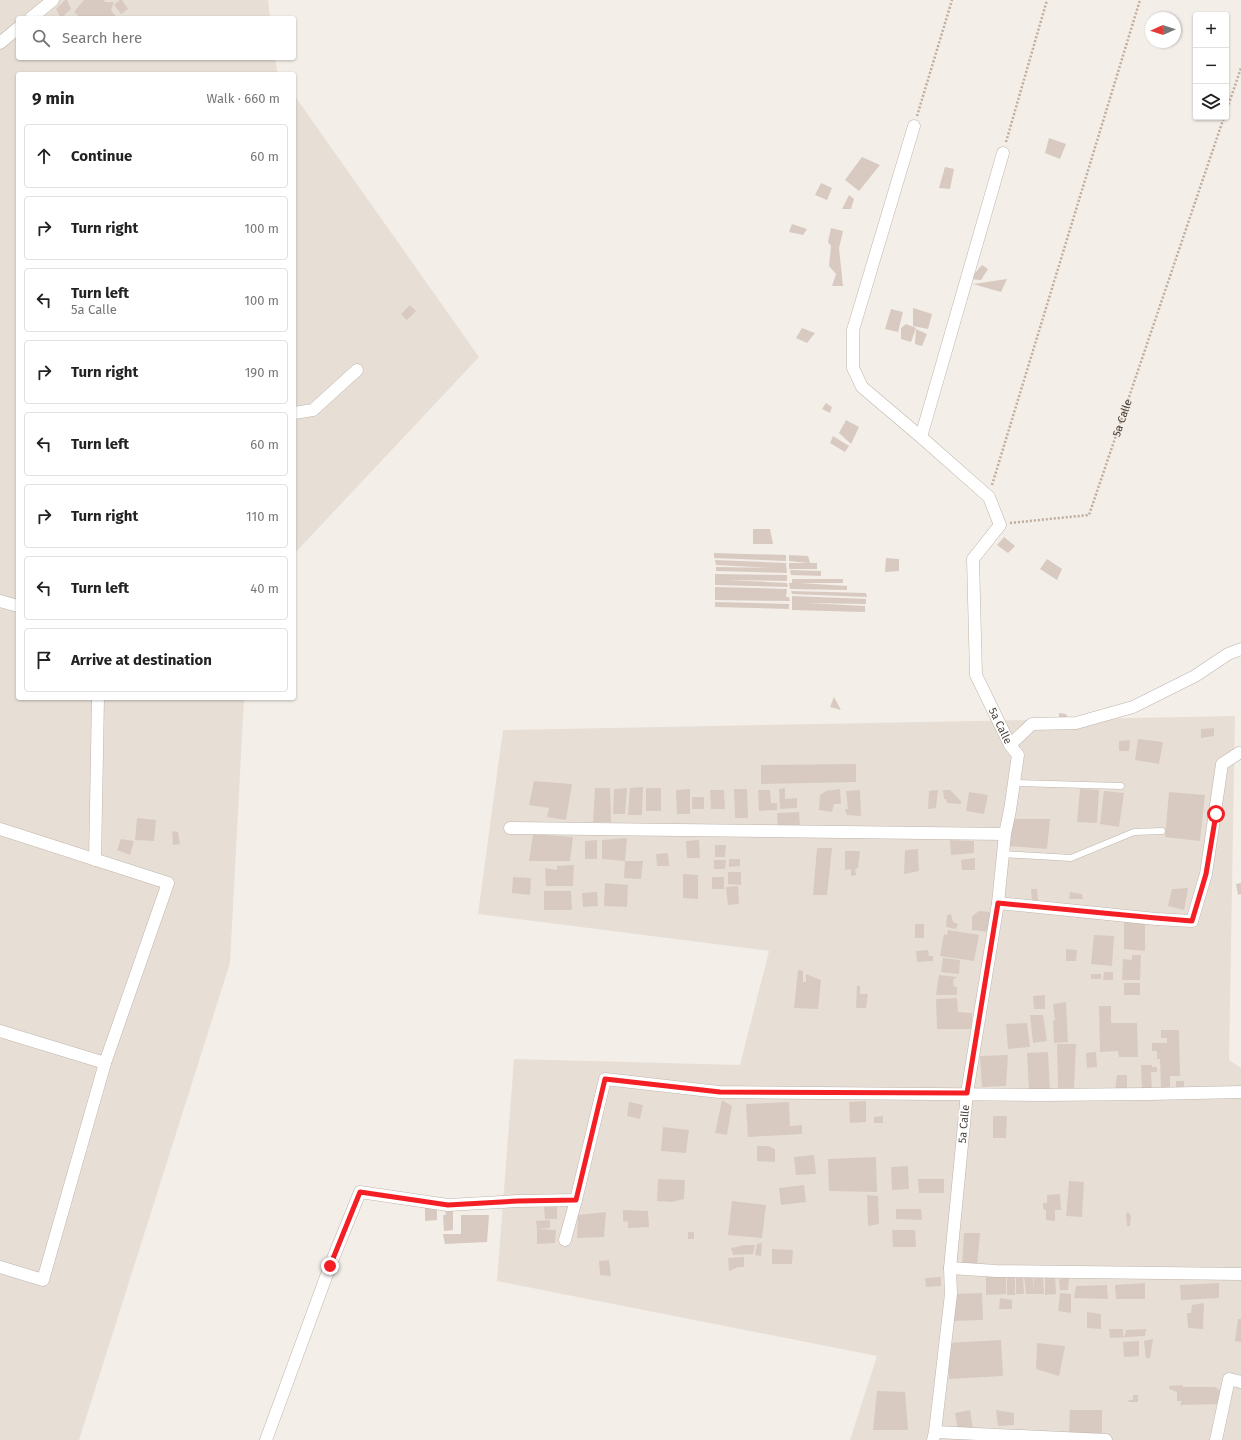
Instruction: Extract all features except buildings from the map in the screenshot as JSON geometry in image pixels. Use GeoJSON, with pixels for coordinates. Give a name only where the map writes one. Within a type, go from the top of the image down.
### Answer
{"type":"FeatureCollection","features":[{"type":"Feature","properties":{"kind":"street"},"geometry":{"type":"LineString","coordinates":[[33,16],[53,0]]}},
{"type":"Feature","properties":{"kind":"street"},"geometry":{"type":"LineString","coordinates":[[0,43],[16,30]]}},
{"type":"Feature","properties":{"kind":"street"},"geometry":{"type":"LineString","coordinates":[[914,126],[853,330],[854,368],[862,386],[988,497],[1000,525]]}},
{"type":"Feature","properties":{"kind":"street"},"geometry":{"type":"LineString","coordinates":[[921,437],[1003,153]]}},
{"type":"Feature","properties":{"kind":"street"},"geometry":{"type":"LineString","coordinates":[[296,413],[313,410],[357,370]]}},
{"type":"Feature","properties":{"kind":"street","name":"5a Calle"},"geometry":{"type":"LineString","coordinates":[[934,1436],[951,1294],[950,1268],[967,1093],[998,903],[1005,834],[1018,755],[1010,745],[976,675],[973,558],[1000,525]]}},
{"type":"Feature","properties":{"kind":"street"},"geometry":{"type":"LineString","coordinates":[[0,601],[16,605]]}},
{"type":"Feature","properties":{"kind":"street"},"geometry":{"type":"LineString","coordinates":[[1010,745],[1032,724],[1076,723],[1133,707],[1196,676],[1228,654],[1241,649]]}},
{"type":"Feature","properties":{"kind":"street"},"geometry":{"type":"LineString","coordinates":[[95,860],[98,700]]}},
{"type":"Feature","properties":{"kind":"street"},"geometry":{"type":"LineString","coordinates":[[998,903],[1192,921],[1206,874],[1222,764],[1239,753]]}},
{"type":"Feature","properties":{"kind":"street"},"geometry":{"type":"LineString","coordinates":[[510,828],[1005,834]]}},
{"type":"Feature","properties":{"kind":"street"},"geometry":{"type":"LineString","coordinates":[[0,829],[168,883],[105,1063],[43,1280],[0,1267]]}},
{"type":"Feature","properties":{"kind":"street"},"geometry":{"type":"LineString","coordinates":[[0,1031],[105,1063]]}},
{"type":"Feature","properties":{"kind":"street"},"geometry":{"type":"LineString","coordinates":[[565,1240],[605,1079],[720,1092],[1150,1094],[1241,1092]]}},
{"type":"Feature","properties":{"kind":"street"},"geometry":{"type":"LineString","coordinates":[[266,1440],[330,1266],[360,1192],[448,1205],[518,1201],[576,1200]]}},
{"type":"Feature","properties":{"kind":"street"},"geometry":{"type":"LineString","coordinates":[[950,1268],[996,1271],[1241,1274]]}},
{"type":"Feature","properties":{"kind":"street"},"geometry":{"type":"LineString","coordinates":[[1216,1440],[1229,1379],[1241,1382]]}},
{"type":"Feature","properties":{"kind":"street"},"geometry":{"type":"LineString","coordinates":[[934,1436],[1106,1440]]}},
{"type":"Feature","properties":{"kind":"lane"},"geometry":{"type":"LineString","coordinates":[[1014,783],[1121,786]]}},
{"type":"Feature","properties":{"kind":"lane"},"geometry":{"type":"LineString","coordinates":[[1003,854],[1071,858],[1134,832],[1162,831]]}},
{"type":"Feature","properties":{"kind":"path"},"geometry":{"type":"LineString","coordinates":[[914,126],[952,0]]}},
{"type":"Feature","properties":{"kind":"path"},"geometry":{"type":"LineString","coordinates":[[1003,153],[1047,0]]}},
{"type":"Feature","properties":{"kind":"path"},"geometry":{"type":"LineString","coordinates":[[988,497],[1140,0]]}},
{"type":"Feature","properties":{"kind":"path"},"geometry":{"type":"LineString","coordinates":[[1229,103],[1241,68]]}},
{"type":"Feature","properties":{"kind":"path","name":"5a Calle"},"geometry":{"type":"LineString","coordinates":[[1000,525],[1089,515],[1223,120]]}},
{"type":"Feature","properties":{"kind":"shaded area"},"geometry":{"type":"Polygon","coordinates":[[[0,0],[268,0],[270,16],[16,16],[16,60],[275,60],[278,72],[16,72],[16,700],[244,700],[230,963],[79,1440],[0,1440],[0,0]]]}},
{"type":"Feature","properties":{"kind":"shaded area"},"geometry":{"type":"Polygon","coordinates":[[[296,98],[479,357],[296,552],[296,98]]]}},
{"type":"Feature","properties":{"kind":"shaded area"},"geometry":{"type":"Polygon","coordinates":[[[1235,716],[1229,1060],[1241,1068],[1241,1440],[850,1440],[877,1356],[497,1281],[514,1059],[740,1065],[769,951],[478,914],[503,730],[1235,716]]]}},
{"type":"Feature","properties":{"kind":"route"},"geometry":{"type":"LineString","coordinates":[[330,1266],[360,1192],[448,1205],[518,1201],[576,1200],[603,1094],[605,1079],[720,1092],[967,1093],[998,903],[1192,921],[1206,874],[1216,814]]}}]}
